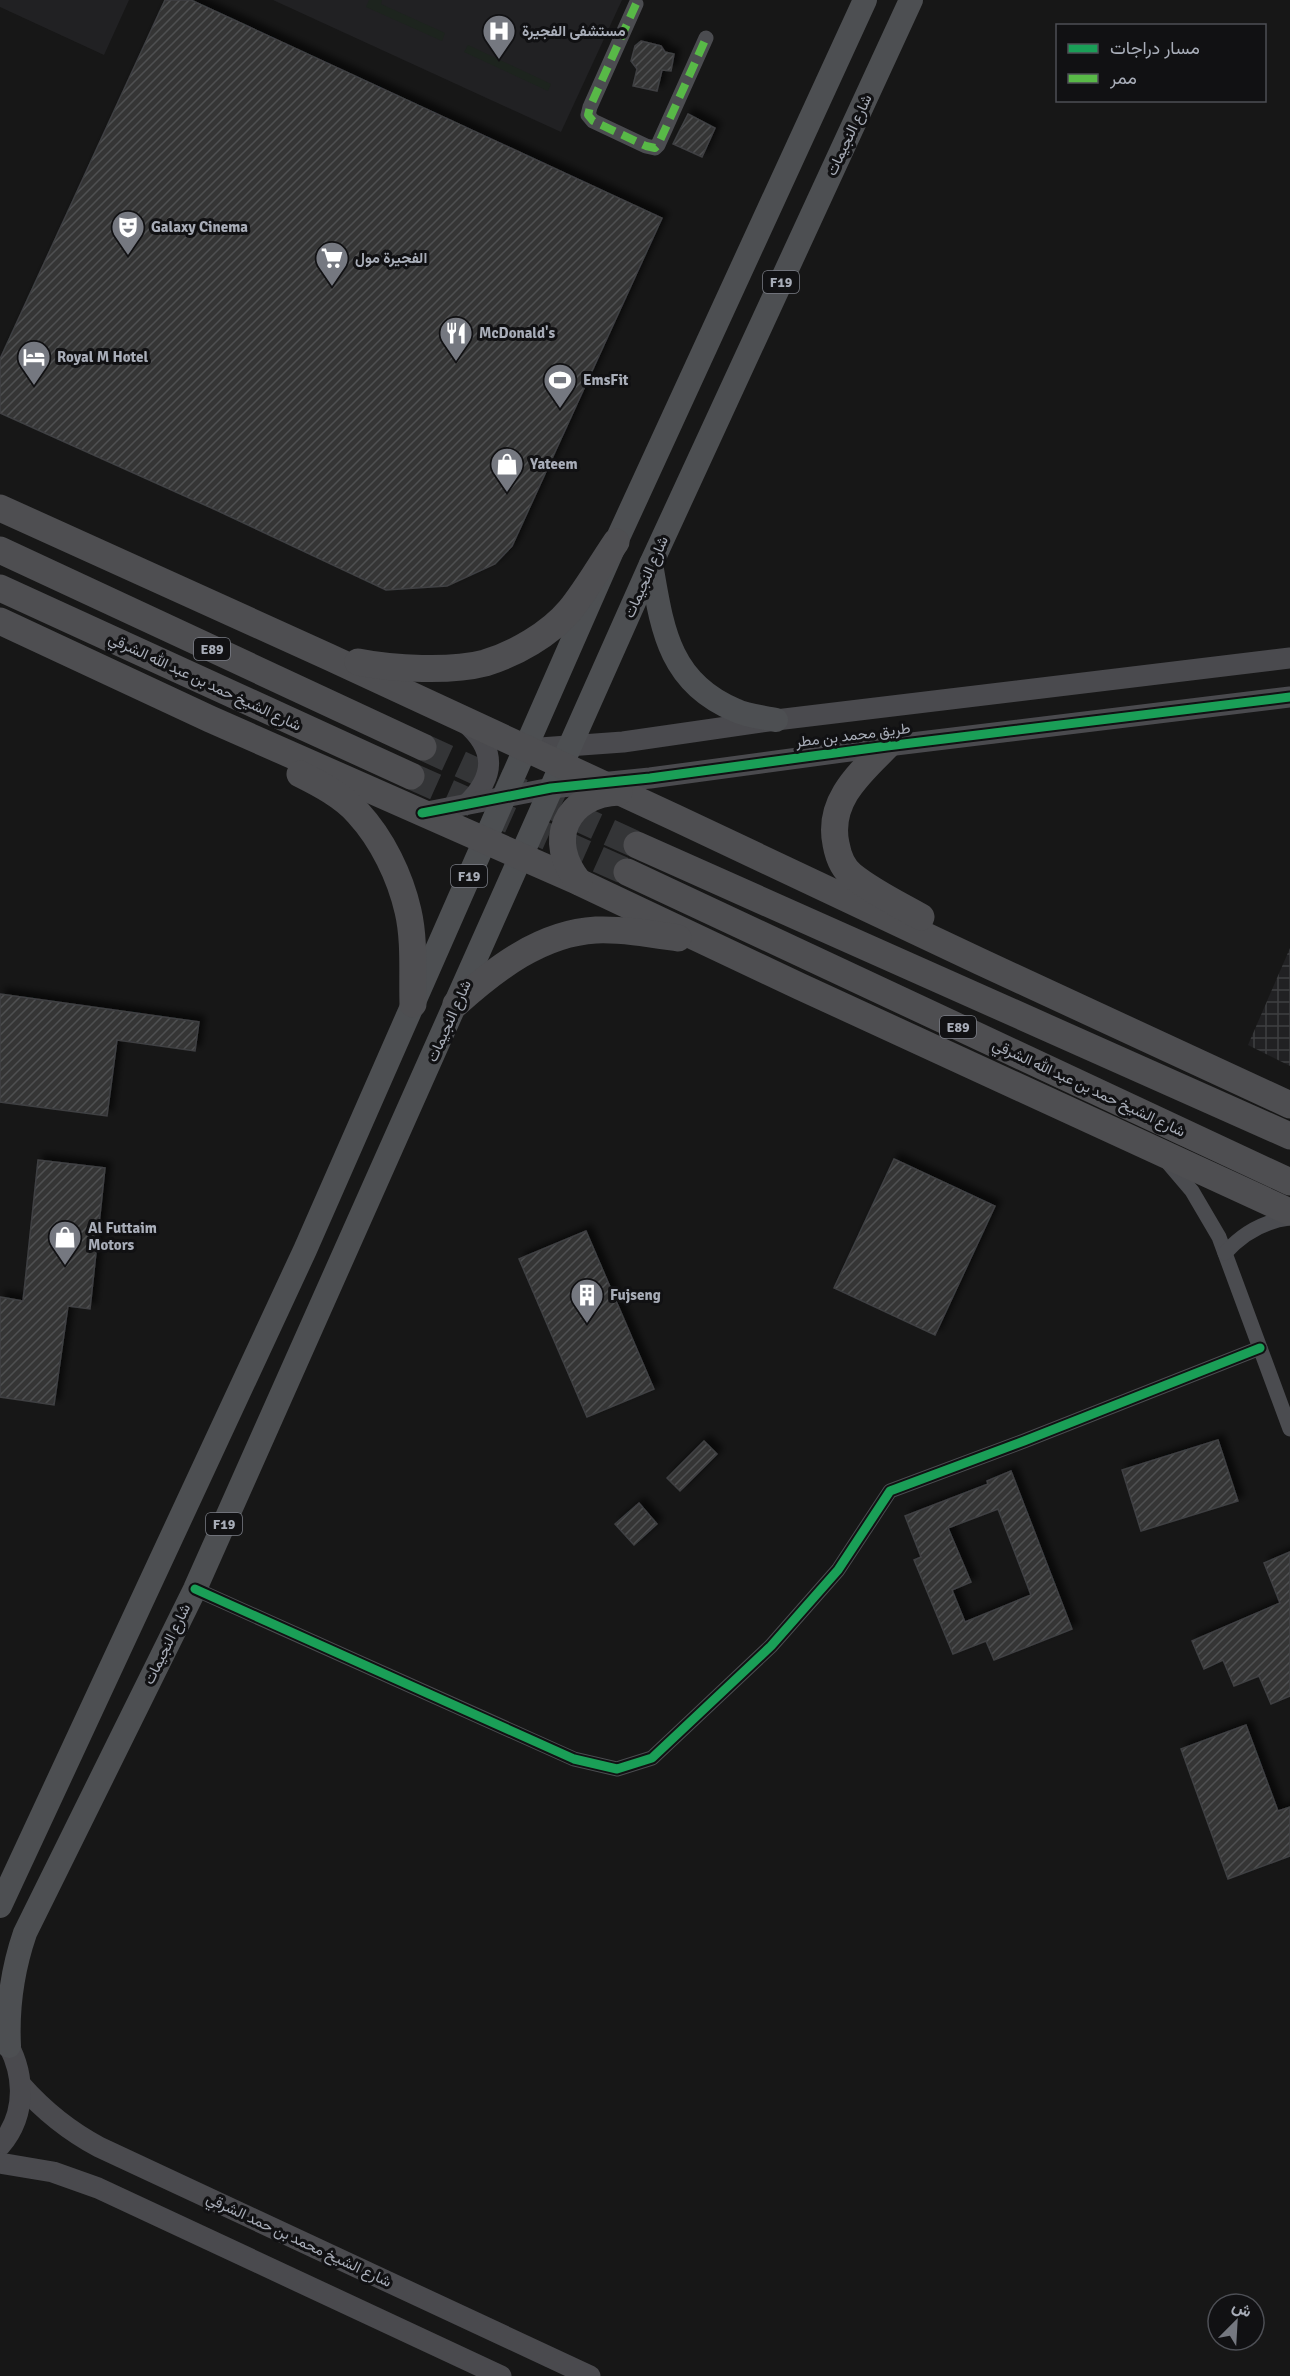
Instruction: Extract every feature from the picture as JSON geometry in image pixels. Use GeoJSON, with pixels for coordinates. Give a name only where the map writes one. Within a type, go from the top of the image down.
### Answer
{"type":"FeatureCollection","features":[{"type":"Feature","properties":{"kind":"highway"},"geometry":{"type":"LineString","coordinates":[[0,508],[329,657],[1290,1105]]}},
{"type":"Feature","properties":{"kind":"highway"},"geometry":{"type":"LineString","coordinates":[[329,657],[378,666],[417,668],[485,663],[512,652],[553,627],[570,610],[616,542]]}},
{"type":"Feature","properties":{"kind":"highway","name":"E89"},"geometry":{"type":"LineString","coordinates":[[0,550],[423,747]]}},
{"type":"Feature","properties":{"kind":"highway","name":"شارع الشيخ حمد بن عبد الله الشرقي"},"geometry":{"type":"LineString","coordinates":[[0,588],[411,776]]}},
{"type":"Feature","properties":{"kind":"highway"},"geometry":{"type":"LineString","coordinates":[[0,621],[210,719],[579,882],[1290,1212]]}},
{"type":"Feature","properties":{"kind":"highway"},"geometry":{"type":"LineString","coordinates":[[210,719],[248,749],[319,783],[357,811],[378,840],[392,866],[409,913],[413,1004]]}},
{"type":"Feature","properties":{"kind":"highway"},"geometry":{"type":"LineString","coordinates":[[887,746],[853,779],[838,806],[833,831],[838,855],[851,875],[951,935],[978,961]]}},
{"type":"Feature","properties":{"kind":"highway"},"geometry":{"type":"LineString","coordinates":[[579,882],[568,869],[562,854],[562,838],[566,822],[575,808],[587,798],[602,793],[609,787]]}},
{"type":"Feature","properties":{"kind":"highway","name":"E89"},"geometry":{"type":"LineString","coordinates":[[637,845],[1290,1136]]}},
{"type":"Feature","properties":{"kind":"highway","name":"شارع الشيخ حمد بن عبد الله الشرقي"},"geometry":{"type":"LineString","coordinates":[[627,872],[1290,1182]]}},
{"type":"Feature","properties":{"kind":"highway"},"geometry":{"type":"LineString","coordinates":[[456,1004],[489,975],[547,941],[568,934],[596,930],[709,943]]}},
{"type":"Feature","properties":{"kind":"main road","name":"F19"},"geometry":{"type":"LineString","coordinates":[[1,1902],[257,1356],[616,542],[865,0]]}},
{"type":"Feature","properties":{"kind":"main road","name":"شارع النجيمات"},"geometry":{"type":"LineString","coordinates":[[5,2039],[15,1962],[25,1933],[195,1589],[651,564],[911,0]]}},
{"type":"Feature","properties":{"kind":"main road"},"geometry":{"type":"LineString","coordinates":[[651,564],[666,637],[681,667],[696,685],[715,700],[736,711],[776,720]]}},
{"type":"Feature","properties":{"kind":"street"},"geometry":{"type":"LineString","coordinates":[[636,4],[590,107],[588,116],[594,121],[646,146],[655,148],[706,38]]}},
{"type":"Feature","properties":{"kind":"street","name":"طريق محمد بن مطر"},"geometry":{"type":"LineString","coordinates":[[422,813],[505,795],[561,766],[623,742],[776,720],[1290,658]]}},
{"type":"Feature","properties":{"kind":"street","name":"طريق محمد بن مطر"},"geometry":{"type":"LineString","coordinates":[[609,787],[887,746],[1290,697]]}},
{"type":"Feature","properties":{"kind":"street"},"geometry":{"type":"LineString","coordinates":[[460,718],[482,738],[489,757],[489,767],[483,786],[467,804]]}},
{"type":"Feature","properties":{"kind":"street"},"geometry":{"type":"LineString","coordinates":[[1154,1150],[1192,1191],[1211,1221],[1225,1252],[1290,1429]]}},
{"type":"Feature","properties":{"kind":"street"},"geometry":{"type":"LineString","coordinates":[[1225,1252],[1251,1230],[1274,1221],[1290,1218]]}},
{"type":"Feature","properties":{"kind":"street"},"geometry":{"type":"LineString","coordinates":[[195,1589],[574,1759],[617,1769],[652,1758],[771,1646],[838,1570],[890,1491],[1260,1348]]}},
{"type":"Feature","properties":{"kind":"street"},"geometry":{"type":"LineString","coordinates":[[0,2146],[12,2128],[17,2114],[21,2085],[19,2071],[5,2039]]}},
{"type":"Feature","properties":{"kind":"street","name":"شارع الشيخ محمد بن حمد الشرقي"},"geometry":{"type":"LineString","coordinates":[[21,2085],[49,2114],[73,2132],[99,2147],[590,2376]]}},
{"type":"Feature","properties":{"kind":"street"},"geometry":{"type":"LineString","coordinates":[[0,2163],[53,2172],[98,2188],[501,2376]]}},
{"type":"Feature","properties":{"kind":"shaded area"},"geometry":{"type":"Polygon","coordinates":[[[0,0],[129,0],[104,55],[0,7],[0,0]]]}},
{"type":"Feature","properties":{"kind":"shaded area","name":"مستشفى الفجيرة"},"geometry":{"type":"Polygon","coordinates":[[[273,0],[622,0],[561,132],[273,0]]]}},
{"type":"Feature","properties":{"kind":"shaded area"},"geometry":{"type":"Polygon","coordinates":[[[369,0],[382,0],[381,4],[445,33],[442,41],[366,7],[369,0]]]}},
{"type":"Feature","properties":{"kind":"shaded area"},"geometry":{"type":"Polygon","coordinates":[[[468,45],[551,84],[548,91],[464,52],[468,45]]]}},
{"type":"Feature","properties":{"kind":"shaded area"},"geometry":{"type":"Polygon","coordinates":[[[1290,948],[1290,1066],[1248,1045],[1290,948]]]}},
{"type":"Feature","properties":{"kind":"building","name":"الفجيرة مول"},"geometry":{"type":"Polygon","coordinates":[[[165,0],[191,0],[662,218],[512,546],[495,564],[447,586],[386,590],[216,510],[0,413],[0,359],[165,0]]]}},
{"type":"Feature","properties":{"kind":"building"},"geometry":{"type":"Polygon","coordinates":[[[641,41],[661,46],[665,52],[674,54],[671,71],[662,70],[657,91],[633,86],[637,69],[631,61],[635,46],[641,41]]]}},
{"type":"Feature","properties":{"kind":"building"},"geometry":{"type":"Polygon","coordinates":[[[688,114],[715,128],[702,157],[673,144],[688,114]]]}},
{"type":"Feature","properties":{"kind":"building"},"geometry":{"type":"Polygon","coordinates":[[[0,994],[199,1022],[195,1051],[117,1040],[107,1116],[0,1102],[0,994]]]}},
{"type":"Feature","properties":{"kind":"building"},"geometry":{"type":"Polygon","coordinates":[[[894,1159],[995,1206],[935,1335],[834,1288],[894,1159]]]}},
{"type":"Feature","properties":{"kind":"building"},"geometry":{"type":"Polygon","coordinates":[[[38,1160],[105,1168],[90,1309],[68,1306],[54,1405],[0,1397],[0,1297],[23,1301],[38,1160]]]}},
{"type":"Feature","properties":{"kind":"building","name":"Fujseng"},"geometry":{"type":"Polygon","coordinates":[[[586,1231],[654,1389],[587,1417],[519,1259],[586,1231]]]}},
{"type":"Feature","properties":{"kind":"building"},"geometry":{"type":"Polygon","coordinates":[[[1218,1440],[1238,1501],[1141,1531],[1122,1470],[1218,1440]]]}},
{"type":"Feature","properties":{"kind":"building"},"geometry":{"type":"Polygon","coordinates":[[[704,1441],[717,1454],[680,1491],[667,1478],[704,1441]]]}},
{"type":"Feature","properties":{"kind":"building"},"geometry":{"type":"Polygon","coordinates":[[[1011,1471],[1072,1629],[994,1660],[986,1641],[953,1654],[914,1560],[921,1557],[905,1516],[988,1484],[987,1481],[1011,1471]],[[998,1509],[948,1528],[971,1582],[952,1590],[965,1622],[1031,1595],[998,1509]]]}},
{"type":"Feature","properties":{"kind":"building"},"geometry":{"type":"Polygon","coordinates":[[[639,1503],[657,1524],[634,1545],[615,1524],[639,1503]]]}},
{"type":"Feature","properties":{"kind":"building"},"geometry":{"type":"Polygon","coordinates":[[[1290,1552],[1290,1696],[1271,1704],[1259,1676],[1234,1686],[1223,1660],[1204,1669],[1192,1641],[1280,1603],[1264,1563],[1290,1552]]]}},
{"type":"Feature","properties":{"kind":"building"},"geometry":{"type":"Polygon","coordinates":[[[1246,1725],[1278,1811],[1290,1807],[1290,1856],[1228,1879],[1181,1749],[1246,1725]]]}},
{"type":"Feature","properties":{"kind":"tunnel"},"geometry":{"type":"LineString","coordinates":[[423,747],[637,845]]}},
{"type":"Feature","properties":{"kind":"tunnel"},"geometry":{"type":"LineString","coordinates":[[411,776],[627,872]]}},
{"type":"Feature","properties":{"kind":"marked path"},"geometry":{"type":"LineString","coordinates":[[636,4],[590,107],[588,115],[593,121],[655,148],[706,38]]}},
{"type":"Feature","properties":{"kind":"cycle path"},"geometry":{"type":"LineString","coordinates":[[422,813],[551,788],[650,778],[887,746],[1290,697]]}},
{"type":"Feature","properties":{"kind":"cycle path"},"geometry":{"type":"LineString","coordinates":[[195,1589],[574,1759],[617,1769],[652,1758],[771,1646],[838,1570],[890,1491],[1260,1348]]}},
{"type":"Feature","properties":{"kind":"place","name":"مستشفى الفجيرة"},"geometry":{"type":"Point","coordinates":[499,60]}},
{"type":"Feature","properties":{"kind":"place","name":"Galaxy Cinema"},"geometry":{"type":"Point","coordinates":[128,256]}},
{"type":"Feature","properties":{"kind":"place","name":"الفجيرة مول"},"geometry":{"type":"Point","coordinates":[332,287]}},
{"type":"Feature","properties":{"kind":"place","name":"McDonald's"},"geometry":{"type":"Point","coordinates":[456,362]}},
{"type":"Feature","properties":{"kind":"place","name":"Royal M Hotel"},"geometry":{"type":"Point","coordinates":[34,386]}},
{"type":"Feature","properties":{"kind":"place","name":"EmsFit"},"geometry":{"type":"Point","coordinates":[560,409]}},
{"type":"Feature","properties":{"kind":"place","name":"Yateem"},"geometry":{"type":"Point","coordinates":[507,493]}},
{"type":"Feature","properties":{"kind":"place","name":"Al Futtaim Motors"},"geometry":{"type":"Point","coordinates":[65,1266]}},
{"type":"Feature","properties":{"kind":"place","name":"Fujseng"},"geometry":{"type":"Point","coordinates":[587,1324]}}]}
